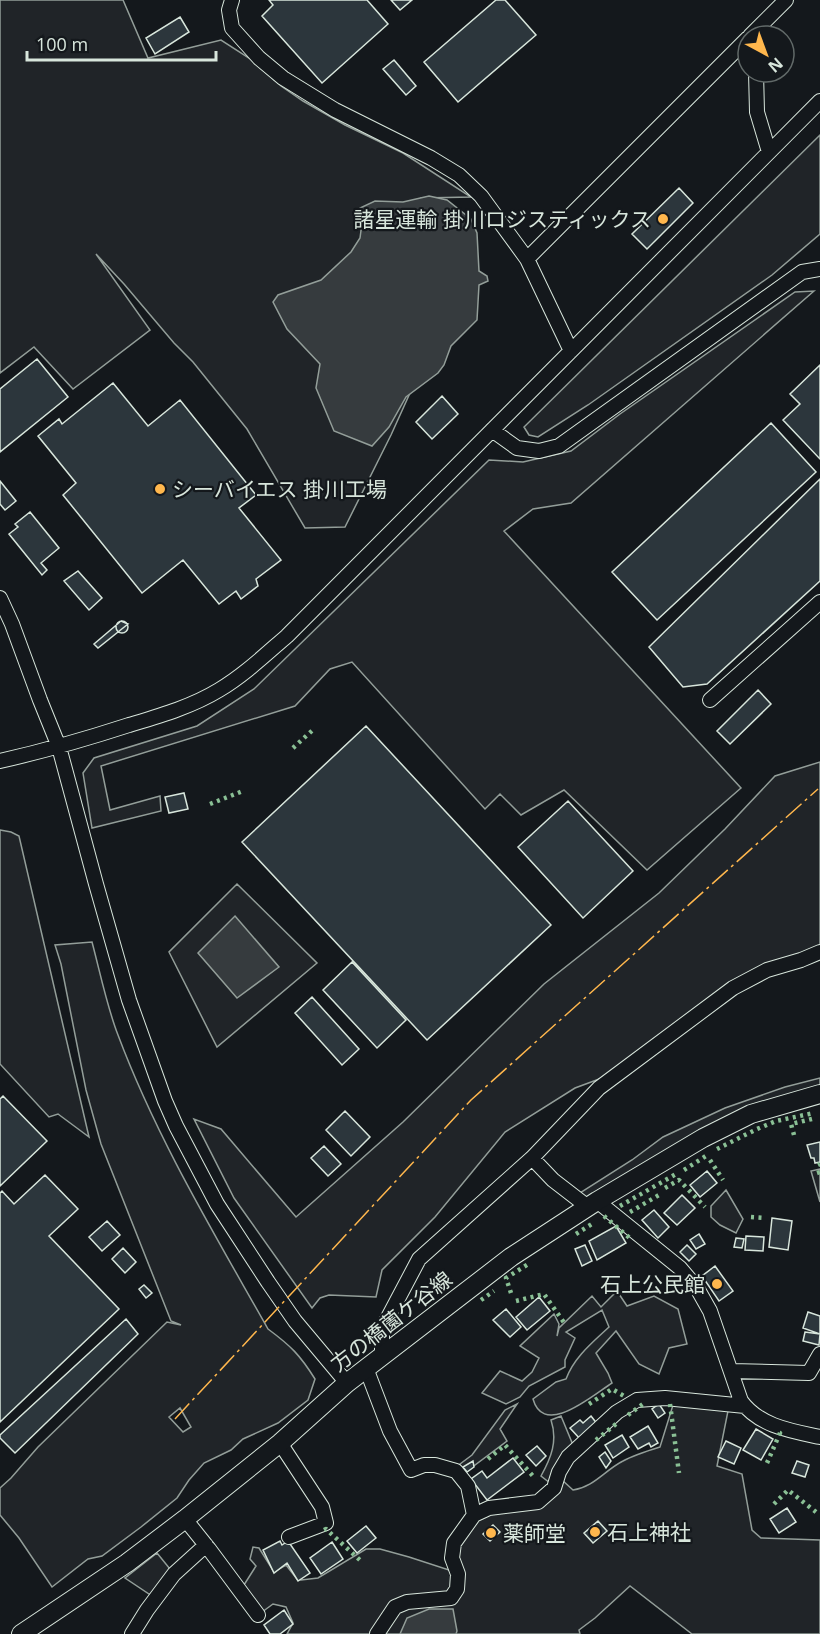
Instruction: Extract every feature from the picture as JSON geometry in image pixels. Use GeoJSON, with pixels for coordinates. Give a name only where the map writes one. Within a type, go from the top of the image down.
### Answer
{"type":"FeatureCollection","features":[{"type":"Feature","properties":{"kind":"main road","name":"方の橋薗ケ谷線"},"geometry":{"type":"LineString","coordinates":[[21,1634],[127,1563],[185,1519],[280,1443],[347,1383],[511,1257],[592,1204],[702,1138],[751,1114],[820,1094]]}},
{"type":"Feature","properties":{"kind":"street"},"geometry":{"type":"LineString","coordinates":[[232,0],[229,10],[232,28],[259,58],[303,91],[335,110],[431,158],[459,175],[481,196],[527,259],[571,351]]}},
{"type":"Feature","properties":{"kind":"street"},"geometry":{"type":"LineString","coordinates":[[763,24],[786,0]]}},
{"type":"Feature","properties":{"kind":"street"},"geometry":{"type":"LineString","coordinates":[[527,259],[736,51]]}},
{"type":"Feature","properties":{"kind":"street"},"geometry":{"type":"LineString","coordinates":[[756,84],[757,112],[769,152]]}},
{"type":"Feature","properties":{"kind":"street"},"geometry":{"type":"LineString","coordinates":[[0,761],[59,747],[193,704],[219,690],[253,666],[287,636],[820,101]]}},
{"type":"Feature","properties":{"kind":"street"},"geometry":{"type":"LineString","coordinates":[[492,430],[517,448],[539,451],[559,446],[802,272],[820,269]]}},
{"type":"Feature","properties":{"kind":"street"},"geometry":{"type":"LineString","coordinates":[[0,598],[59,747],[129,1000],[176,1126],[217,1204],[268,1282],[295,1321],[347,1383]]}},
{"type":"Feature","properties":{"kind":"street"},"geometry":{"type":"LineString","coordinates":[[710,700],[820,602]]}},
{"type":"Feature","properties":{"kind":"street"},"geometry":{"type":"LineString","coordinates":[[382,1356],[382,1329],[419,1259],[532,1158],[599,1088],[733,988],[767,970],[820,952]]}},
{"type":"Feature","properties":{"kind":"street"},"geometry":{"type":"LineString","coordinates":[[532,1158],[554,1180],[592,1204],[680,1268],[697,1288],[710,1311],[741,1401],[749,1412],[785,1430],[820,1437]]}},
{"type":"Feature","properties":{"kind":"street"},"geometry":{"type":"LineString","coordinates":[[731,1371],[808,1373],[820,1354]]}},
{"type":"Feature","properties":{"kind":"street"},"geometry":{"type":"LineString","coordinates":[[366,1368],[390,1431],[411,1470],[435,1465],[456,1471],[468,1486],[474,1515]]}},
{"type":"Feature","properties":{"kind":"street"},"geometry":{"type":"LineString","coordinates":[[377,1634],[395,1606],[407,1602],[451,1598],[457,1589],[458,1574],[452,1558],[454,1543],[474,1515],[489,1508],[538,1502],[554,1488],[559,1472],[568,1457],[617,1412],[637,1400],[665,1398],[745,1406]]}},
{"type":"Feature","properties":{"kind":"street"},"geometry":{"type":"LineString","coordinates":[[280,1443],[322,1507],[326,1523],[289,1537]]}},
{"type":"Feature","properties":{"kind":"street"},"geometry":{"type":"LineString","coordinates":[[185,1519],[258,1615]]}},
{"type":"Feature","properties":{"kind":"street"},"geometry":{"type":"LineString","coordinates":[[132,1634],[174,1574],[206,1545]]}},
{"type":"Feature","properties":{"kind":"shaded area"},"geometry":{"type":"Polygon","coordinates":[[[0,0],[123,0],[148,58],[221,40],[249,58],[281,86],[303,101],[345,125],[403,153],[471,197],[421,198],[424,362],[345,527],[305,528],[247,429],[193,362],[96,254],[150,330],[73,389],[34,347],[0,373],[0,0]]]}},
{"type":"Feature","properties":{"kind":"shaded area"},"geometry":{"type":"Polygon","coordinates":[[[820,135],[820,234],[772,275],[588,405],[538,437],[529,435],[524,427],[820,135]]]}},
{"type":"Feature","properties":{"kind":"shaded area"},"geometry":{"type":"Polygon","coordinates":[[[429,196],[447,200],[471,219],[477,233],[479,271],[487,276],[488,281],[479,285],[477,320],[451,346],[444,365],[438,373],[406,397],[389,427],[372,446],[334,431],[316,388],[320,364],[287,329],[273,302],[278,295],[321,280],[351,252],[360,238],[362,223],[357,214],[360,208],[375,201],[403,202],[429,196]]]}},
{"type":"Feature","properties":{"kind":"shaded area"},"geometry":{"type":"Polygon","coordinates":[[[814,291],[571,503],[533,509],[504,531],[741,788],[647,870],[564,790],[521,815],[500,794],[485,809],[352,662],[330,669],[295,706],[101,766],[110,810],[160,796],[161,811],[92,828],[83,773],[94,758],[197,726],[254,689],[489,460],[523,462],[571,451],[620,414],[795,292],[814,291]]]}},
{"type":"Feature","properties":{"kind":"shaded area"},"geometry":{"type":"Polygon","coordinates":[[[820,762],[820,945],[758,975],[610,1075],[575,1088],[505,1132],[435,1217],[382,1270],[376,1297],[329,1295],[320,1298],[312,1308],[234,1198],[194,1119],[221,1129],[296,1217],[403,1122],[544,984],[659,893],[725,829],[775,776],[820,762]]]}},
{"type":"Feature","properties":{"kind":"shaded area"},"geometry":{"type":"Polygon","coordinates":[[[0,830],[19,836],[89,1137],[58,1114],[49,1117],[0,1064],[0,830]]]}},
{"type":"Feature","properties":{"kind":"shaded area"},"geometry":{"type":"Polygon","coordinates":[[[237,884],[317,963],[217,1047],[169,952],[237,884]]]}},
{"type":"Feature","properties":{"kind":"shaded area"},"geometry":{"type":"Polygon","coordinates":[[[235,916],[279,967],[237,998],[198,953],[235,916]]]}},
{"type":"Feature","properties":{"kind":"shaded area"},"geometry":{"type":"Polygon","coordinates":[[[92,942],[118,1035],[133,1074],[168,1148],[268,1329],[294,1351],[315,1379],[308,1400],[278,1423],[243,1439],[231,1450],[204,1463],[177,1498],[102,1556],[88,1559],[52,1587],[19,1538],[0,1515],[0,1488],[38,1447],[167,1322],[181,1325],[171,1321],[101,1144],[86,1090],[61,964],[55,945],[92,942]],[[180,1408],[169,1417],[183,1432],[191,1427],[180,1408]]]}},
{"type":"Feature","properties":{"kind":"shaded area"},"geometry":{"type":"Polygon","coordinates":[[[820,1078],[820,1089],[584,1204],[575,1196],[632,1160],[663,1137],[725,1108],[785,1087],[820,1078]]]}},
{"type":"Feature","properties":{"kind":"shaded area"},"geometry":{"type":"Polygon","coordinates":[[[820,1169],[820,1202],[811,1171],[820,1169]]]}},
{"type":"Feature","properties":{"kind":"shaded area"},"geometry":{"type":"Polygon","coordinates":[[[726,1190],[743,1219],[736,1233],[720,1225],[711,1217],[711,1206],[726,1190]]]}},
{"type":"Feature","properties":{"kind":"shaded area"},"geometry":{"type":"Polygon","coordinates":[[[617,1291],[627,1306],[654,1296],[678,1309],[687,1344],[669,1348],[659,1374],[639,1364],[616,1331],[596,1353],[612,1383],[570,1410],[547,1415],[539,1410],[533,1399],[556,1382],[566,1379],[579,1357],[609,1327],[602,1310],[566,1332],[575,1338],[565,1360],[565,1367],[529,1386],[520,1397],[506,1404],[482,1393],[500,1371],[522,1381],[532,1372],[539,1358],[520,1346],[554,1314],[559,1324],[557,1336],[559,1328],[592,1296],[601,1307],[617,1291]]]}},
{"type":"Feature","properties":{"kind":"shaded area"},"geometry":{"type":"Polygon","coordinates":[[[517,1404],[500,1429],[507,1441],[463,1474],[456,1467],[472,1455],[505,1410],[517,1404]]]}},
{"type":"Feature","properties":{"kind":"shaded area"},"geometry":{"type":"Polygon","coordinates":[[[673,1405],[728,1411],[717,1466],[742,1474],[752,1530],[761,1538],[820,1540],[820,1634],[692,1634],[630,1586],[579,1630],[580,1634],[287,1634],[293,1623],[286,1607],[273,1604],[258,1615],[242,1588],[256,1566],[250,1559],[253,1547],[259,1548],[274,1572],[286,1565],[297,1579],[301,1580],[318,1578],[366,1549],[380,1549],[455,1572],[454,1547],[473,1517],[538,1502],[561,1479],[573,1490],[580,1488],[593,1482],[623,1461],[660,1447],[673,1405]]]}},
{"type":"Feature","properties":{"kind":"shaded area"},"geometry":{"type":"Polygon","coordinates":[[[561,1416],[573,1445],[550,1483],[541,1476],[548,1463],[554,1442],[551,1420],[561,1416]]]}},
{"type":"Feature","properties":{"kind":"shaded area"},"geometry":{"type":"Polygon","coordinates":[[[157,1553],[170,1569],[152,1596],[125,1578],[157,1553]]]}},
{"type":"Feature","properties":{"kind":"shaded area"},"geometry":{"type":"Polygon","coordinates":[[[429,1609],[453,1609],[456,1634],[400,1634],[407,1618],[429,1609]]]}},
{"type":"Feature","properties":{"kind":"building"},"geometry":{"type":"Polygon","coordinates":[[[269,0],[367,0],[388,24],[322,83],[262,16],[273,5],[269,0]]]}},
{"type":"Feature","properties":{"kind":"building"},"geometry":{"type":"Polygon","coordinates":[[[391,0],[412,0],[400,10],[391,0]]]}},
{"type":"Feature","properties":{"kind":"building"},"geometry":{"type":"Polygon","coordinates":[[[496,0],[505,0],[536,35],[458,102],[424,62],[496,0]]]}},
{"type":"Feature","properties":{"kind":"building"},"geometry":{"type":"Polygon","coordinates":[[[180,17],[189,32],[155,54],[146,38],[180,17]]]}},
{"type":"Feature","properties":{"kind":"building"},"geometry":{"type":"Polygon","coordinates":[[[394,60],[416,86],[406,95],[383,69],[394,60]]]}},
{"type":"Feature","properties":{"kind":"building","name":"諸星運輸 掛川ロジスティックス"},"geometry":{"type":"Polygon","coordinates":[[[679,188],[693,203],[647,249],[632,234],[679,188]]]}},
{"type":"Feature","properties":{"kind":"building"},"geometry":{"type":"Polygon","coordinates":[[[37,359],[68,397],[0,452],[0,389],[37,359]]]}},
{"type":"Feature","properties":{"kind":"building"},"geometry":{"type":"Polygon","coordinates":[[[820,365],[820,459],[783,420],[800,404],[790,394],[820,365]]]}},
{"type":"Feature","properties":{"kind":"building","name":"シーバイエス 掛川工場"},"geometry":{"type":"Polygon","coordinates":[[[113,383],[148,426],[180,400],[256,495],[239,508],[281,560],[256,579],[258,586],[241,599],[236,591],[219,604],[183,560],[142,593],[63,495],[76,483],[38,436],[59,419],[62,424],[113,383]]]}},
{"type":"Feature","properties":{"kind":"building"},"geometry":{"type":"Polygon","coordinates":[[[442,396],[458,414],[432,439],[416,422],[442,396]]]}},
{"type":"Feature","properties":{"kind":"building"},"geometry":{"type":"Polygon","coordinates":[[[771,423],[816,472],[657,620],[612,572],[771,423]]]}},
{"type":"Feature","properties":{"kind":"building"},"geometry":{"type":"Polygon","coordinates":[[[820,479],[820,581],[707,684],[683,687],[649,647],[820,479]]]}},
{"type":"Feature","properties":{"kind":"building"},"geometry":{"type":"Polygon","coordinates":[[[0,481],[16,501],[5,510],[0,504],[0,481]]]}},
{"type":"Feature","properties":{"kind":"building"},"geometry":{"type":"Polygon","coordinates":[[[30,512],[59,548],[41,563],[47,570],[42,575],[9,534],[18,527],[15,524],[30,512]]]}},
{"type":"Feature","properties":{"kind":"building"},"geometry":{"type":"Polygon","coordinates":[[[78,571],[102,598],[89,610],[64,581],[78,571]]]}},
{"type":"Feature","properties":{"kind":"building"},"geometry":{"type":"Polygon","coordinates":[[[121,621],[128,624],[98,648],[94,644],[121,621]]]}},
{"type":"Feature","properties":{"kind":"building"},"geometry":{"type":"Polygon","coordinates":[[[124,621],[128,627],[124,633],[120,633],[116,625],[124,621]]]}},
{"type":"Feature","properties":{"kind":"building"},"geometry":{"type":"Polygon","coordinates":[[[758,690],[771,704],[730,744],[717,731],[758,690]]]}},
{"type":"Feature","properties":{"kind":"building"},"geometry":{"type":"Polygon","coordinates":[[[366,726],[551,925],[427,1040],[242,842],[366,726]]]}},
{"type":"Feature","properties":{"kind":"building"},"geometry":{"type":"Polygon","coordinates":[[[184,793],[188,809],[169,813],[165,797],[184,793]]]}},
{"type":"Feature","properties":{"kind":"building"},"geometry":{"type":"Polygon","coordinates":[[[568,801],[633,871],[583,918],[518,847],[568,801]]]}},
{"type":"Feature","properties":{"kind":"building"},"geometry":{"type":"Polygon","coordinates":[[[352,962],[406,1020],[377,1048],[323,990],[352,962]]]}},
{"type":"Feature","properties":{"kind":"building"},"geometry":{"type":"Polygon","coordinates":[[[312,997],[359,1049],[342,1065],[295,1013],[312,997]]]}},
{"type":"Feature","properties":{"kind":"building"},"geometry":{"type":"Polygon","coordinates":[[[3,1096],[47,1141],[0,1186],[0,1099],[3,1096]]]}},
{"type":"Feature","properties":{"kind":"building"},"geometry":{"type":"Polygon","coordinates":[[[345,1111],[370,1137],[351,1156],[326,1130],[345,1111]]]}},
{"type":"Feature","properties":{"kind":"building"},"geometry":{"type":"Polygon","coordinates":[[[820,1142],[820,1162],[815,1163],[807,1145],[820,1142]]]}},
{"type":"Feature","properties":{"kind":"building"},"geometry":{"type":"Polygon","coordinates":[[[324,1146],[341,1164],[328,1176],[311,1158],[324,1146]]]}},
{"type":"Feature","properties":{"kind":"building"},"geometry":{"type":"Polygon","coordinates":[[[707,1171],[717,1183],[700,1197],[690,1185],[707,1171]]]}},
{"type":"Feature","properties":{"kind":"building"},"geometry":{"type":"Polygon","coordinates":[[[45,1175],[78,1209],[49,1236],[119,1309],[0,1422],[0,1193],[2,1191],[14,1204],[45,1175]]]}},
{"type":"Feature","properties":{"kind":"building"},"geometry":{"type":"Polygon","coordinates":[[[682,1195],[695,1208],[677,1225],[664,1213],[682,1195]]]}},
{"type":"Feature","properties":{"kind":"building"},"geometry":{"type":"Polygon","coordinates":[[[654,1210],[669,1227],[658,1238],[642,1220],[654,1210]]]}},
{"type":"Feature","properties":{"kind":"building"},"geometry":{"type":"Polygon","coordinates":[[[772,1218],[792,1221],[788,1250],[769,1247],[772,1218]]]}},
{"type":"Feature","properties":{"kind":"building"},"geometry":{"type":"Polygon","coordinates":[[[107,1221],[120,1235],[102,1251],[89,1237],[107,1221]]]}},
{"type":"Feature","properties":{"kind":"building"},"geometry":{"type":"Polygon","coordinates":[[[616,1226],[626,1243],[597,1260],[589,1241],[616,1226]]]}},
{"type":"Feature","properties":{"kind":"building"},"geometry":{"type":"Polygon","coordinates":[[[699,1234],[705,1244],[696,1249],[690,1240],[699,1234]]]}},
{"type":"Feature","properties":{"kind":"building"},"geometry":{"type":"Polygon","coordinates":[[[746,1236],[764,1237],[763,1251],[745,1250],[746,1236]]]}},
{"type":"Feature","properties":{"kind":"building"},"geometry":{"type":"Polygon","coordinates":[[[736,1238],[744,1239],[742,1248],[734,1247],[736,1238]]]}},
{"type":"Feature","properties":{"kind":"building"},"geometry":{"type":"Polygon","coordinates":[[[585,1245],[592,1261],[582,1266],[575,1249],[585,1245]]]}},
{"type":"Feature","properties":{"kind":"building"},"geometry":{"type":"Polygon","coordinates":[[[687,1245],[696,1254],[689,1261],[680,1252],[687,1245]]]}},
{"type":"Feature","properties":{"kind":"building"},"geometry":{"type":"Polygon","coordinates":[[[123,1248],[136,1262],[125,1273],[112,1259],[123,1248]]]}},
{"type":"Feature","properties":{"kind":"building","name":"石上公民館"},"geometry":{"type":"Polygon","coordinates":[[[715,1266],[733,1291],[719,1301],[702,1276],[715,1266]]]}},
{"type":"Feature","properties":{"kind":"building"},"geometry":{"type":"Polygon","coordinates":[[[144,1285],[152,1293],[146,1298],[139,1289],[144,1285]]]}},
{"type":"Feature","properties":{"kind":"building"},"geometry":{"type":"Polygon","coordinates":[[[539,1297],[550,1311],[527,1330],[516,1317],[539,1297]]]}},
{"type":"Feature","properties":{"kind":"building"},"geometry":{"type":"Polygon","coordinates":[[[506,1309],[521,1327],[510,1337],[493,1320],[506,1309]]]}},
{"type":"Feature","properties":{"kind":"building"},"geometry":{"type":"Polygon","coordinates":[[[808,1312],[820,1316],[820,1334],[803,1328],[808,1312]]]}},
{"type":"Feature","properties":{"kind":"building"},"geometry":{"type":"Polygon","coordinates":[[[126,1319],[138,1334],[15,1453],[0,1438],[0,1435],[126,1319]]]}},
{"type":"Feature","properties":{"kind":"building"},"geometry":{"type":"Polygon","coordinates":[[[805,1332],[820,1334],[819,1345],[803,1341],[805,1332]]]}},
{"type":"Feature","properties":{"kind":"building"},"geometry":{"type":"Polygon","coordinates":[[[659,1404],[665,1413],[658,1418],[652,1409],[659,1404]]]}},
{"type":"Feature","properties":{"kind":"building"},"geometry":{"type":"Polygon","coordinates":[[[591,1416],[598,1425],[581,1440],[570,1428],[580,1420],[583,1423],[591,1416]]]}},
{"type":"Feature","properties":{"kind":"building"},"geometry":{"type":"Polygon","coordinates":[[[648,1426],[658,1443],[651,1447],[649,1443],[638,1449],[630,1437],[648,1426]]]}},
{"type":"Feature","properties":{"kind":"building"},"geometry":{"type":"Polygon","coordinates":[[[756,1429],[773,1439],[761,1460],[743,1450],[756,1429]]]}},
{"type":"Feature","properties":{"kind":"building"},"geometry":{"type":"Polygon","coordinates":[[[622,1435],[629,1447],[613,1458],[605,1445],[622,1435]]]}},
{"type":"Feature","properties":{"kind":"building"},"geometry":{"type":"Polygon","coordinates":[[[726,1441],[741,1448],[734,1464],[718,1457],[726,1441]]]}},
{"type":"Feature","properties":{"kind":"building"},"geometry":{"type":"Polygon","coordinates":[[[537,1446],[546,1456],[536,1466],[526,1455],[537,1446]]]}},
{"type":"Feature","properties":{"kind":"building"},"geometry":{"type":"Polygon","coordinates":[[[605,1452],[611,1461],[606,1468],[599,1457],[605,1452]]]}},
{"type":"Feature","properties":{"kind":"building"},"geometry":{"type":"Polygon","coordinates":[[[513,1458],[524,1472],[487,1500],[471,1479],[482,1471],[487,1478],[513,1458]]]}},
{"type":"Feature","properties":{"kind":"building"},"geometry":{"type":"Polygon","coordinates":[[[473,1461],[474,1467],[467,1472],[463,1467],[473,1461]]]}},
{"type":"Feature","properties":{"kind":"building"},"geometry":{"type":"Polygon","coordinates":[[[797,1461],[809,1465],[805,1477],[792,1473],[797,1461]]]}},
{"type":"Feature","properties":{"kind":"building"},"geometry":{"type":"Polygon","coordinates":[[[787,1508],[796,1522],[779,1533],[770,1519],[787,1508]]]}},
{"type":"Feature","properties":{"kind":"building","name":"石上神社"},"geometry":{"type":"Polygon","coordinates":[[[598,1521],[607,1531],[593,1543],[584,1533],[598,1521]]]}},
{"type":"Feature","properties":{"kind":"building","name":"薬師堂"},"geometry":{"type":"Polygon","coordinates":[[[493,1525],[500,1532],[490,1541],[483,1534],[493,1525]]]}},
{"type":"Feature","properties":{"kind":"building"},"geometry":{"type":"Polygon","coordinates":[[[366,1526],[376,1538],[357,1553],[347,1541],[366,1526]]]}},
{"type":"Feature","properties":{"kind":"building"},"geometry":{"type":"Polygon","coordinates":[[[280,1541],[282,1545],[288,1541],[310,1573],[298,1581],[287,1563],[274,1573],[263,1550],[280,1541]]]}},
{"type":"Feature","properties":{"kind":"building"},"geometry":{"type":"Polygon","coordinates":[[[332,1542],[343,1559],[321,1574],[310,1558],[332,1542]]]}},
{"type":"Feature","properties":{"kind":"building"},"geometry":{"type":"Polygon","coordinates":[[[284,1610],[293,1624],[280,1634],[270,1634],[264,1625],[284,1610]]]}},
{"type":"Feature","properties":{"kind":"hedge"},"geometry":{"type":"LineString","coordinates":[[293,748],[315,728]]}},
{"type":"Feature","properties":{"kind":"hedge"},"geometry":{"type":"LineString","coordinates":[[210,804],[243,791]]}},
{"type":"Feature","properties":{"kind":"hedge"},"geometry":{"type":"LineString","coordinates":[[717,1149],[776,1121],[814,1113]]}},
{"type":"Feature","properties":{"kind":"hedge"},"geometry":{"type":"LineString","coordinates":[[794,1135],[791,1124],[816,1118]]}},
{"type":"Feature","properties":{"kind":"hedge"},"geometry":{"type":"LineString","coordinates":[[684,1170],[709,1154]]}},
{"type":"Feature","properties":{"kind":"hedge"},"geometry":{"type":"LineString","coordinates":[[710,1160],[723,1180]]}},
{"type":"Feature","properties":{"kind":"hedge"},"geometry":{"type":"LineString","coordinates":[[620,1206],[676,1174]]}},
{"type":"Feature","properties":{"kind":"hedge"},"geometry":{"type":"LineString","coordinates":[[665,1188],[679,1180],[705,1207]]}},
{"type":"Feature","properties":{"kind":"hedge"},"geometry":{"type":"LineString","coordinates":[[630,1212],[659,1195]]}},
{"type":"Feature","properties":{"kind":"hedge"},"geometry":{"type":"LineString","coordinates":[[604,1216],[632,1240]]}},
{"type":"Feature","properties":{"kind":"hedge"},"geometry":{"type":"LineString","coordinates":[[751,1217],[765,1218]]}},
{"type":"Feature","properties":{"kind":"hedge"},"geometry":{"type":"LineString","coordinates":[[576,1234],[595,1222]]}},
{"type":"Feature","properties":{"kind":"hedge"},"geometry":{"type":"LineString","coordinates":[[511,1293],[506,1278],[530,1263]]}},
{"type":"Feature","properties":{"kind":"hedge"},"geometry":{"type":"LineString","coordinates":[[481,1300],[494,1291]]}},
{"type":"Feature","properties":{"kind":"hedge"},"geometry":{"type":"LineString","coordinates":[[516,1301],[544,1294],[565,1324]]}},
{"type":"Feature","properties":{"kind":"hedge"},"geometry":{"type":"LineString","coordinates":[[589,1404],[612,1389],[624,1396]]}},
{"type":"Feature","properties":{"kind":"hedge"},"geometry":{"type":"LineString","coordinates":[[628,1415],[643,1404]]}},
{"type":"Feature","properties":{"kind":"hedge"},"geometry":{"type":"LineString","coordinates":[[670,1404],[679,1473]]}},
{"type":"Feature","properties":{"kind":"hedge"},"geometry":{"type":"LineString","coordinates":[[596,1440],[616,1424]]}},
{"type":"Feature","properties":{"kind":"hedge"},"geometry":{"type":"LineString","coordinates":[[767,1463],[780,1433],[776,1432]]}},
{"type":"Feature","properties":{"kind":"hedge"},"geometry":{"type":"LineString","coordinates":[[488,1459],[505,1445],[533,1476]]}},
{"type":"Feature","properties":{"kind":"hedge"},"geometry":{"type":"LineString","coordinates":[[774,1504],[788,1490],[816,1512]]}},
{"type":"Feature","properties":{"kind":"hedge"},"geometry":{"type":"LineString","coordinates":[[324,1530],[326,1529],[362,1562]]}},
{"type":"Feature","properties":{"kind":"power"},"geometry":{"type":"LineString","coordinates":[[175,1419],[471,1100],[818,789]]}},
{"type":"Feature","properties":{"kind":"place","name":"諸星運輸 掛川ロジスティックス"},"geometry":{"type":"Point","coordinates":[663,219]}},
{"type":"Feature","properties":{"kind":"place","name":"シーバイエス 掛川工場"},"geometry":{"type":"Point","coordinates":[160,489]}},
{"type":"Feature","properties":{"kind":"place","name":"石上公民館"},"geometry":{"type":"Point","coordinates":[717,1284]}},
{"type":"Feature","properties":{"kind":"place","name":"石上神社"},"geometry":{"type":"Point","coordinates":[595,1532]}},
{"type":"Feature","properties":{"kind":"place","name":"薬師堂"},"geometry":{"type":"Point","coordinates":[491,1533]}}]}
